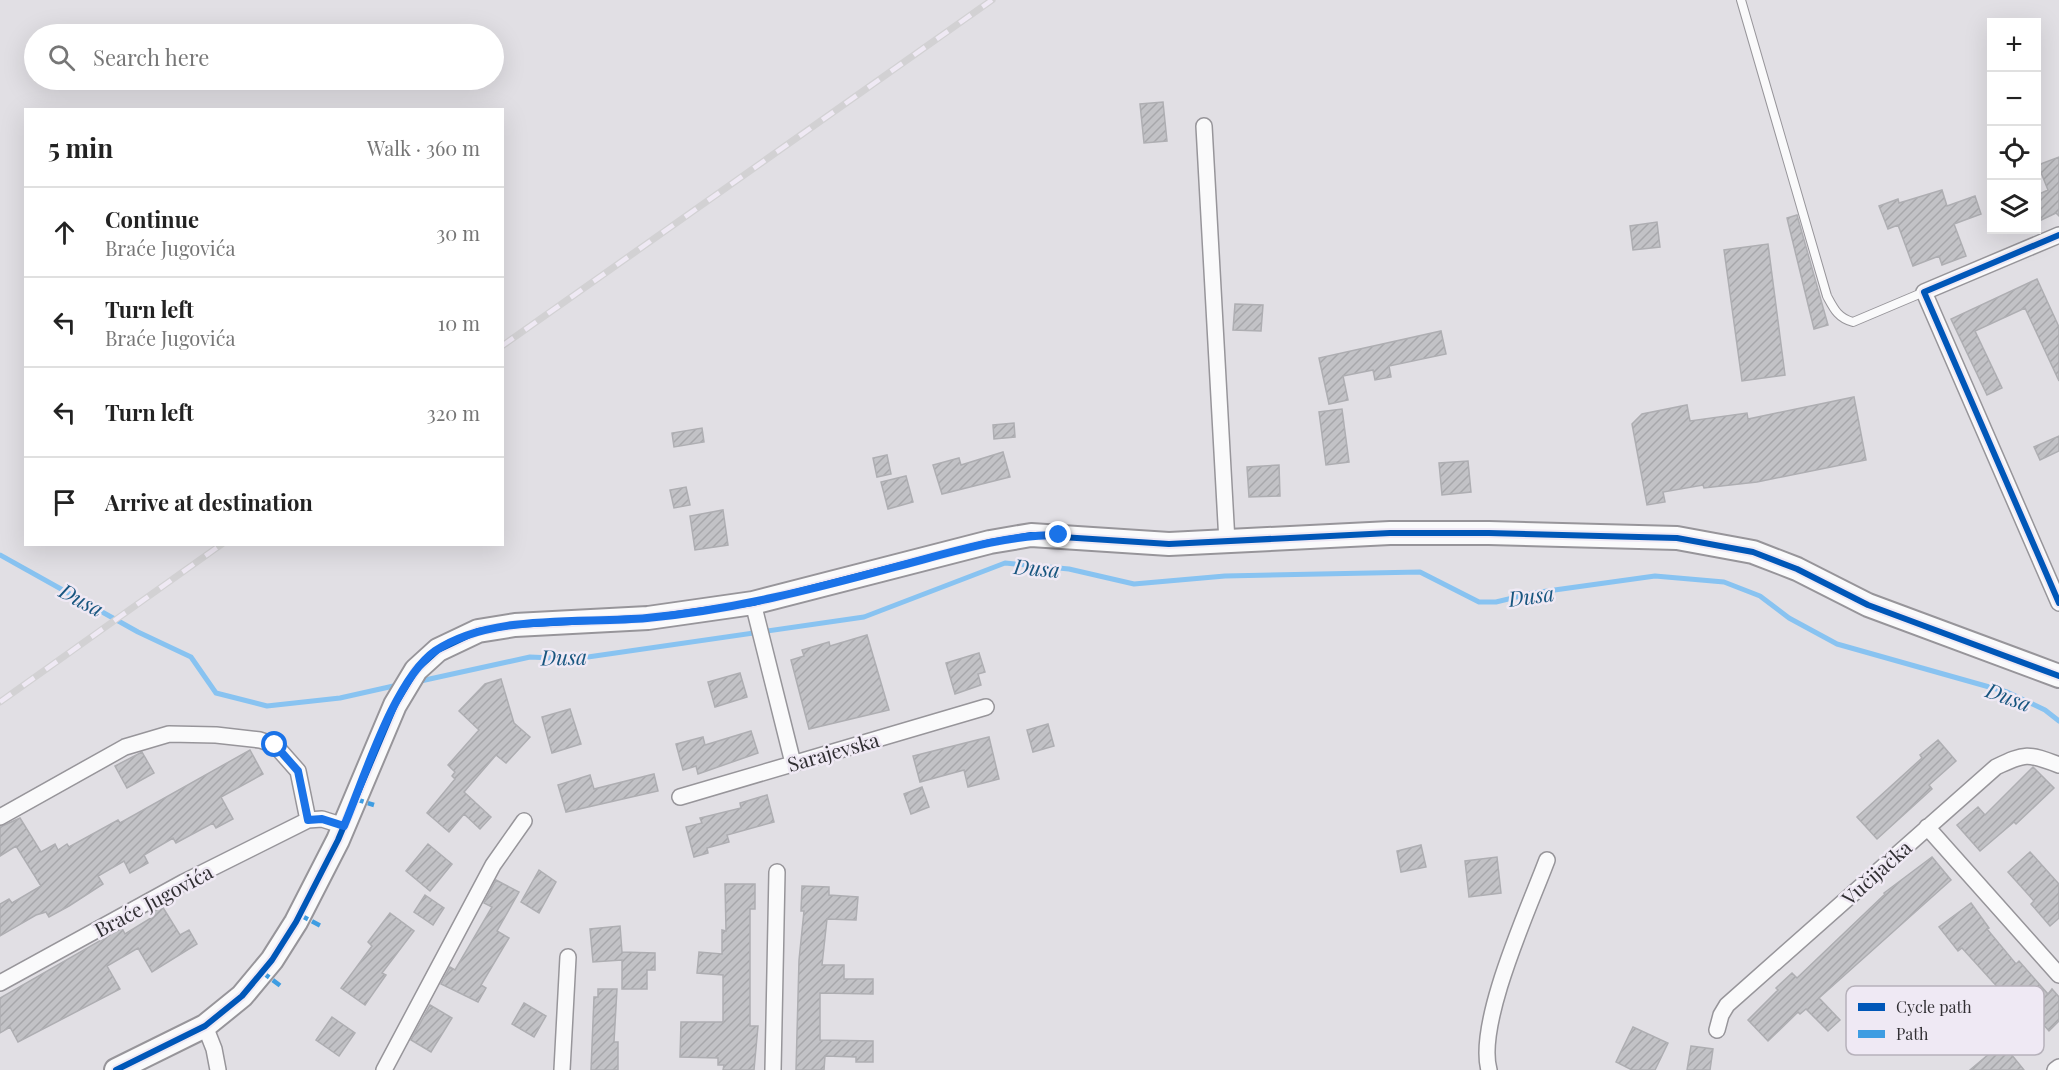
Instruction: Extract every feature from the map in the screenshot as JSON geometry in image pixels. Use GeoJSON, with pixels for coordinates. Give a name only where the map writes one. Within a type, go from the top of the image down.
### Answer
{"type":"FeatureCollection","features":[{"type":"Feature","properties":{"kind":"main road"},"geometry":{"type":"LineString","coordinates":[[116,1070],[205,1026],[242,996],[272,960],[300,915],[344,826],[395,705],[416,670],[438,650],[478,631],[515,625],[754,611],[990,543],[1031,535],[1059,535],[1136,543],[1227,542],[1390,533],[1677,538],[1753,552],[1797,569],[1868,605],[2059,676]]}},
{"type":"Feature","properties":{"kind":"street"},"geometry":{"type":"LineString","coordinates":[[1204,126],[1227,542]]}},
{"type":"Feature","properties":{"kind":"street"},"geometry":{"type":"LineString","coordinates":[[2059,235],[1924,292],[2059,603]]}},
{"type":"Feature","properties":{"kind":"street"},"geometry":{"type":"LineString","coordinates":[[754,611],[793,763]]}},
{"type":"Feature","properties":{"kind":"street","name":"Sarajevska"},"geometry":{"type":"LineString","coordinates":[[680,797],[986,707]]}},
{"type":"Feature","properties":{"kind":"street"},"geometry":{"type":"LineString","coordinates":[[0,817],[125,747],[169,734],[216,735],[260,740],[275,745],[298,771],[308,820],[322,819],[344,826]]}},
{"type":"Feature","properties":{"kind":"street","name":"Vučijačka"},"geometry":{"type":"LineString","coordinates":[[1717,1030],[1727,1005],[1996,767],[2020,755],[2039,757],[2059,765]]}},
{"type":"Feature","properties":{"kind":"street","name":"Braće Jugovića"},"geometry":{"type":"LineString","coordinates":[[0,983],[184,882],[308,820]]}},
{"type":"Feature","properties":{"kind":"street"},"geometry":{"type":"LineString","coordinates":[[384,1070],[493,865],[524,821]]}},
{"type":"Feature","properties":{"kind":"street"},"geometry":{"type":"LineString","coordinates":[[1927,827],[2059,975]]}},
{"type":"Feature","properties":{"kind":"street"},"geometry":{"type":"LineString","coordinates":[[1489,1070],[1487,1062],[1490,1022],[1547,860]]}},
{"type":"Feature","properties":{"kind":"street"},"geometry":{"type":"LineString","coordinates":[[773,1070],[777,872]]}},
{"type":"Feature","properties":{"kind":"street"},"geometry":{"type":"LineString","coordinates":[[562,1070],[568,957]]}},
{"type":"Feature","properties":{"kind":"street"},"geometry":{"type":"LineString","coordinates":[[205,1026],[214,1050],[218,1070]]}},
{"type":"Feature","properties":{"kind":"street"},"geometry":{"type":"LineString","coordinates":[[2055,1070],[2059,1067]]}},
{"type":"Feature","properties":{"kind":"lane"},"geometry":{"type":"LineString","coordinates":[[1741,0],[1827,296],[1835,311],[1844,319],[1853,322],[1924,292]]}},
{"type":"Feature","properties":{"kind":"building"},"geometry":{"type":"Polygon","coordinates":[[[1163,102],[1167,141],[1144,143],[1140,104],[1163,102]]]}},
{"type":"Feature","properties":{"kind":"building"},"geometry":{"type":"Polygon","coordinates":[[[2059,157],[2059,216],[2056,213],[2041,220],[2041,193],[2048,190],[2041,172],[2041,164],[2059,157]]]}},
{"type":"Feature","properties":{"kind":"building"},"geometry":{"type":"Polygon","coordinates":[[[1942,190],[1947,206],[1975,196],[1981,214],[1954,224],[1966,256],[1942,265],[1939,256],[1913,266],[1898,225],[1888,229],[1879,206],[1898,199],[1899,203],[1942,190]]]}},
{"type":"Feature","properties":{"kind":"building"},"geometry":{"type":"Polygon","coordinates":[[[1797,215],[1828,325],[1814,329],[1787,218],[1797,215]]]}},
{"type":"Feature","properties":{"kind":"building"},"geometry":{"type":"Polygon","coordinates":[[[1657,222],[1660,247],[1633,250],[1630,226],[1657,222]]]}},
{"type":"Feature","properties":{"kind":"building"},"geometry":{"type":"Polygon","coordinates":[[[1768,244],[1785,375],[1742,381],[1724,250],[1768,244]]]}},
{"type":"Feature","properties":{"kind":"building"},"geometry":{"type":"Polygon","coordinates":[[[2037,279],[2059,327],[2059,381],[2025,308],[1975,331],[2002,388],[1987,395],[1951,319],[2037,279]]]}},
{"type":"Feature","properties":{"kind":"building"},"geometry":{"type":"Polygon","coordinates":[[[1235,304],[1263,305],[1261,331],[1233,330],[1235,304]]]}},
{"type":"Feature","properties":{"kind":"building"},"geometry":{"type":"Polygon","coordinates":[[[1441,331],[1446,354],[1389,366],[1391,377],[1375,380],[1373,370],[1343,376],[1348,400],[1329,404],[1319,358],[1441,331]]]}},
{"type":"Feature","properties":{"kind":"building"},"geometry":{"type":"Polygon","coordinates":[[[1854,397],[1866,460],[1757,482],[1704,488],[1703,485],[1663,492],[1665,502],[1647,505],[1632,424],[1642,414],[1687,405],[1690,421],[1747,413],[1748,419],[1854,397]]]}},
{"type":"Feature","properties":{"kind":"building"},"geometry":{"type":"Polygon","coordinates":[[[1342,409],[1349,462],[1326,465],[1319,412],[1342,409]]]}},
{"type":"Feature","properties":{"kind":"building"},"geometry":{"type":"Polygon","coordinates":[[[1014,423],[1015,437],[994,439],[993,425],[1014,423]]]}},
{"type":"Feature","properties":{"kind":"building"},"geometry":{"type":"Polygon","coordinates":[[[702,428],[704,442],[674,447],[672,433],[702,428]]]}},
{"type":"Feature","properties":{"kind":"building"},"geometry":{"type":"Polygon","coordinates":[[[2059,436],[2059,451],[2040,460],[2034,447],[2059,436]]]}},
{"type":"Feature","properties":{"kind":"building"},"geometry":{"type":"Polygon","coordinates":[[[1003,452],[1010,477],[942,494],[933,465],[959,458],[961,465],[1003,452]]]}},
{"type":"Feature","properties":{"kind":"building"},"geometry":{"type":"Polygon","coordinates":[[[887,455],[891,474],[877,477],[873,458],[887,455]]]}},
{"type":"Feature","properties":{"kind":"building"},"geometry":{"type":"Polygon","coordinates":[[[1468,461],[1471,492],[1442,495],[1439,463],[1468,461]]]}},
{"type":"Feature","properties":{"kind":"building"},"geometry":{"type":"Polygon","coordinates":[[[1279,465],[1280,496],[1249,497],[1247,467],[1279,465]]]}},
{"type":"Feature","properties":{"kind":"building"},"geometry":{"type":"Polygon","coordinates":[[[906,476],[913,502],[888,509],[881,482],[906,476]]]}},
{"type":"Feature","properties":{"kind":"building"},"geometry":{"type":"Polygon","coordinates":[[[686,487],[690,505],[674,508],[670,490],[686,487]]]}},
{"type":"Feature","properties":{"kind":"building"},"geometry":{"type":"Polygon","coordinates":[[[723,510],[728,545],[695,550],[690,516],[723,510]]]}},
{"type":"Feature","properties":{"kind":"building"},"geometry":{"type":"Polygon","coordinates":[[[867,635],[889,710],[809,729],[791,660],[804,656],[802,650],[829,642],[830,646],[867,635]]]}},
{"type":"Feature","properties":{"kind":"building"},"geometry":{"type":"Polygon","coordinates":[[[979,653],[985,672],[978,674],[981,685],[955,694],[946,663],[979,653]]]}},
{"type":"Feature","properties":{"kind":"building"},"geometry":{"type":"Polygon","coordinates":[[[740,673],[747,697],[715,707],[708,682],[740,673]]]}},
{"type":"Feature","properties":{"kind":"building"},"geometry":{"type":"Polygon","coordinates":[[[501,679],[514,723],[530,737],[506,763],[496,755],[464,792],[491,817],[480,829],[464,814],[449,832],[427,813],[455,779],[452,776],[455,772],[448,765],[479,730],[459,711],[485,684],[501,679]]]}},
{"type":"Feature","properties":{"kind":"building"},"geometry":{"type":"Polygon","coordinates":[[[570,709],[581,744],[552,753],[542,717],[570,709]]]}},
{"type":"Feature","properties":{"kind":"building"},"geometry":{"type":"Polygon","coordinates":[[[1048,724],[1054,746],[1033,752],[1027,730],[1048,724]]]}},
{"type":"Feature","properties":{"kind":"building"},"geometry":{"type":"Polygon","coordinates":[[[751,731],[758,753],[698,774],[696,766],[683,770],[676,744],[703,737],[705,745],[751,731]]]}},
{"type":"Feature","properties":{"kind":"building"},"geometry":{"type":"Polygon","coordinates":[[[989,737],[999,779],[968,787],[964,770],[920,782],[913,756],[989,737]]]}},
{"type":"Feature","properties":{"kind":"building"},"geometry":{"type":"Polygon","coordinates":[[[1938,740],[1956,761],[1929,785],[1932,789],[1877,839],[1857,817],[1922,758],[1920,755],[1938,740]]]}},
{"type":"Feature","properties":{"kind":"building"},"geometry":{"type":"Polygon","coordinates":[[[250,750],[263,774],[221,797],[233,819],[216,828],[213,823],[176,843],[173,838],[144,855],[148,863],[130,873],[124,861],[98,876],[103,884],[69,906],[49,917],[46,912],[36,915],[0,936],[0,904],[9,899],[12,903],[41,886],[16,846],[0,856],[0,827],[20,818],[41,852],[55,844],[58,850],[67,844],[69,847],[118,820],[120,823],[250,750]]]}},
{"type":"Feature","properties":{"kind":"building"},"geometry":{"type":"Polygon","coordinates":[[[142,752],[154,773],[127,788],[115,766],[142,752]]]}},
{"type":"Feature","properties":{"kind":"building"},"geometry":{"type":"Polygon","coordinates":[[[2033,767],[2054,788],[2016,824],[2014,822],[1980,851],[1957,825],[1978,807],[1985,815],[2033,767]]]}},
{"type":"Feature","properties":{"kind":"building"},"geometry":{"type":"Polygon","coordinates":[[[654,774],[658,791],[566,812],[558,785],[590,775],[594,789],[654,774]]]}},
{"type":"Feature","properties":{"kind":"building"},"geometry":{"type":"Polygon","coordinates":[[[922,787],[929,807],[911,814],[904,794],[922,787]]]}},
{"type":"Feature","properties":{"kind":"building"},"geometry":{"type":"Polygon","coordinates":[[[767,795],[774,822],[727,835],[729,842],[707,848],[708,853],[694,857],[686,827],[702,823],[700,818],[741,808],[740,803],[767,795]]]}},
{"type":"Feature","properties":{"kind":"building"},"geometry":{"type":"Polygon","coordinates":[[[428,844],[452,864],[430,891],[406,871],[428,844]]]}},
{"type":"Feature","properties":{"kind":"building"},"geometry":{"type":"Polygon","coordinates":[[[1421,845],[1426,867],[1401,872],[1397,851],[1421,845]]]}},
{"type":"Feature","properties":{"kind":"building"},"geometry":{"type":"Polygon","coordinates":[[[2030,852],[2059,884],[2059,918],[2050,926],[2031,904],[2034,901],[2008,872],[2030,852]]]}},
{"type":"Feature","properties":{"kind":"building"},"geometry":{"type":"Polygon","coordinates":[[[1497,857],[1501,893],[1469,897],[1465,861],[1497,857]]]}},
{"type":"Feature","properties":{"kind":"building"},"geometry":{"type":"Polygon","coordinates":[[[1932,857],[1951,880],[1819,998],[1840,1020],[1828,1031],[1806,1009],[1800,1014],[1798,1012],[1768,1041],[1748,1020],[1778,990],[1776,988],[1792,973],[1797,978],[1884,893],[1932,857]]]}},
{"type":"Feature","properties":{"kind":"building"},"geometry":{"type":"Polygon","coordinates":[[[539,870],[556,882],[539,913],[521,902],[539,870]]]}},
{"type":"Feature","properties":{"kind":"building"},"geometry":{"type":"Polygon","coordinates":[[[496,880],[519,892],[497,931],[509,938],[481,985],[486,988],[478,1002],[441,984],[450,967],[455,970],[492,907],[484,903],[496,880]]]}},
{"type":"Feature","properties":{"kind":"building"},"geometry":{"type":"Polygon","coordinates":[[[725,884],[755,884],[755,909],[750,909],[750,1026],[758,1026],[754,1070],[723,1070],[724,1065],[718,1065],[718,1058],[680,1057],[681,1022],[723,1022],[723,975],[697,973],[699,952],[722,954],[722,930],[726,931],[725,884]]]}},
{"type":"Feature","properties":{"kind":"building"},"geometry":{"type":"Polygon","coordinates":[[[802,886],[829,887],[829,895],[858,897],[856,920],[827,919],[822,965],[844,965],[844,979],[873,979],[873,994],[820,993],[820,1040],[873,1041],[873,1062],[856,1062],[856,1057],[825,1056],[824,1070],[796,1070],[799,960],[804,911],[801,911],[802,886]]]}},
{"type":"Feature","properties":{"kind":"building"},"geometry":{"type":"Polygon","coordinates":[[[425,895],[444,908],[433,925],[414,912],[425,895]]]}},
{"type":"Feature","properties":{"kind":"building"},"geometry":{"type":"Polygon","coordinates":[[[1971,903],[1989,928],[1987,929],[2016,964],[2019,961],[2041,986],[1997,986],[1962,948],[1958,951],[1939,927],[1971,903]]]}},
{"type":"Feature","properties":{"kind":"building"},"geometry":{"type":"Polygon","coordinates":[[[162,906],[180,935],[189,930],[197,944],[152,972],[138,948],[107,966],[120,989],[18,1042],[10,1027],[0,1033],[0,998],[122,928],[125,934],[151,918],[149,915],[162,906]]]}},
{"type":"Feature","properties":{"kind":"building"},"geometry":{"type":"Polygon","coordinates":[[[390,913],[414,931],[382,973],[386,975],[365,1005],[341,988],[372,946],[368,942],[390,913]]]}},
{"type":"Feature","properties":{"kind":"building"},"geometry":{"type":"Polygon","coordinates":[[[620,926],[622,952],[655,953],[655,970],[647,970],[647,989],[622,989],[622,960],[593,962],[590,929],[620,926]]]}},
{"type":"Feature","properties":{"kind":"building"},"geometry":{"type":"Polygon","coordinates":[[[598,989],[617,989],[614,1042],[618,1042],[618,1070],[591,1070],[594,997],[598,997],[598,989]]]}},
{"type":"Feature","properties":{"kind":"building"},"geometry":{"type":"Polygon","coordinates":[[[2044,989],[2048,994],[2052,989],[2059,997],[2059,1021],[2049,1031],[2044,1025],[2044,989]]]}},
{"type":"Feature","properties":{"kind":"building"},"geometry":{"type":"Polygon","coordinates":[[[524,1003],[546,1016],[534,1037],[512,1024],[524,1003]]]}},
{"type":"Feature","properties":{"kind":"building"},"geometry":{"type":"Polygon","coordinates":[[[430,1005],[452,1018],[431,1052],[411,1040],[430,1005]]]}},
{"type":"Feature","properties":{"kind":"building"},"geometry":{"type":"Polygon","coordinates":[[[332,1017],[355,1033],[339,1056],[316,1040],[332,1017]]]}},
{"type":"Feature","properties":{"kind":"building"},"geometry":{"type":"Polygon","coordinates":[[[1633,1027],[1668,1043],[1655,1070],[1632,1070],[1616,1062],[1633,1027]]]}},
{"type":"Feature","properties":{"kind":"building"},"geometry":{"type":"Polygon","coordinates":[[[1691,1046],[1713,1049],[1710,1070],[1687,1070],[1691,1046]]]}},
{"type":"Feature","properties":{"kind":"building"},"geometry":{"type":"Polygon","coordinates":[[[1988,1055],[2012,1055],[2024,1070],[1970,1070],[1988,1055]]]}},
{"type":"Feature","properties":{"kind":"waterway","name":"Dusa"},"geometry":{"type":"LineString","coordinates":[[0,555],[138,632],[191,657],[216,693],[267,706],[340,698],[398,685]]}},
{"type":"Feature","properties":{"kind":"waterway","name":"Dusa"},"geometry":{"type":"LineString","coordinates":[[416,682],[530,657],[574,659],[864,617],[1005,563],[1069,569],[1134,584],[1225,576],[1420,572],[1479,602],[1496,602],[1533,593],[1655,576],[1724,582],[1760,596],[1789,618],[1837,644],[2007,692],[2045,710],[2059,721]]}},
{"type":"Feature","properties":{"kind":"railway"},"geometry":{"type":"LineString","coordinates":[[504,345],[992,0]]}},
{"type":"Feature","properties":{"kind":"railway"},"geometry":{"type":"LineString","coordinates":[[0,702],[219,546]]}},
{"type":"Feature","properties":{"kind":"marked path"},"geometry":{"type":"LineString","coordinates":[[355,799],[374,805]]}},
{"type":"Feature","properties":{"kind":"marked path"},"geometry":{"type":"LineString","coordinates":[[300,915],[321,926]]}},
{"type":"Feature","properties":{"kind":"marked path"},"geometry":{"type":"LineString","coordinates":[[262,972],[282,987]]}},
{"type":"Feature","properties":{"kind":"cycle path"},"geometry":{"type":"LineString","coordinates":[[2059,235],[1924,292],[2059,603]]}},
{"type":"Feature","properties":{"kind":"cycle path"},"geometry":{"type":"LineString","coordinates":[[116,1070],[205,1026],[242,996],[272,960],[296,922],[338,840],[395,705],[416,670],[438,650],[478,631],[515,625],[648,618],[753,603],[990,542],[1031,535],[1169,544],[1390,533],[1677,538],[1753,552],[1797,569],[1868,605],[2059,676]]}},
{"type":"Feature","properties":{"kind":"route"},"geometry":{"type":"LineString","coordinates":[[275,745],[298,771],[308,820],[322,819],[344,826],[395,705],[416,670],[425,659],[438,650],[478,631],[515,625],[648,618],[753,603],[990,543],[1031,535],[1059,535]]}}]}
